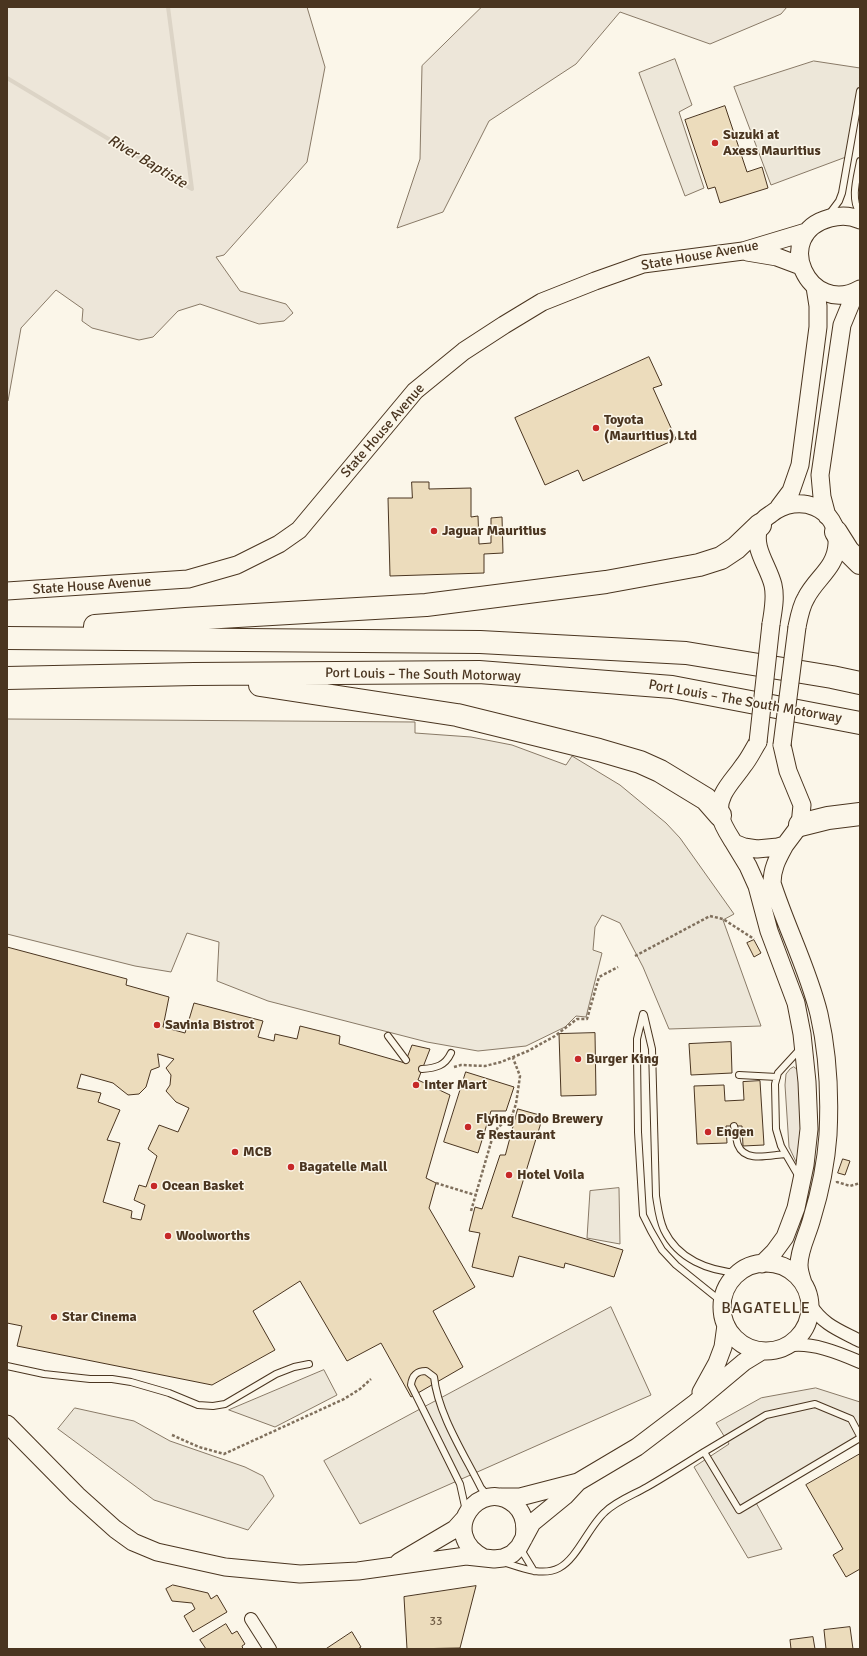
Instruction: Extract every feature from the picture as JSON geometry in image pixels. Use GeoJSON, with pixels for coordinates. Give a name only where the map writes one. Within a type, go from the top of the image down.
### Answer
{"type":"FeatureCollection","features":[{"type":"Feature","properties":{"kind":"highway"},"geometry":{"type":"LineString","coordinates":[[832,524],[848,551],[860,563]]}},
{"type":"Feature","properties":{"kind":"highway"},"geometry":{"type":"LineString","coordinates":[[16,638],[87,626],[426,605],[606,582],[699,565],[721,558],[736,548],[760,525]]}},
{"type":"Feature","properties":{"kind":"highway"},"geometry":{"type":"LineString","coordinates":[[16,638],[480,642],[686,653],[860,683]]}},
{"type":"Feature","properties":{"kind":"highway"},"geometry":{"type":"LineString","coordinates":[[194,674],[457,715],[599,750],[640,762],[660,771],[706,799],[720,815]]}},
{"type":"Feature","properties":{"kind":"highway","name":"Port Louis – The South Motorway"},"geometry":{"type":"LineString","coordinates":[[7,678],[194,674],[494,674],[672,687],[860,723]]}},
{"type":"Feature","properties":{"kind":"highway"},"geometry":{"type":"LineString","coordinates":[[800,825],[828,818],[860,814]]}},
{"type":"Feature","properties":{"kind":"main road"},"geometry":{"type":"LineString","coordinates":[[825,219],[846,215],[860,220]]}},
{"type":"Feature","properties":{"kind":"main road","name":"State House Avenue"},"geometry":{"type":"LineString","coordinates":[[7,591],[188,580],[238,565],[264,553],[299,530],[415,391],[464,351],[504,324],[542,302],[643,264],[743,251],[806,232],[825,219]]}},
{"type":"Feature","properties":{"kind":"main road"},"geometry":{"type":"LineString","coordinates":[[806,232],[799,254],[801,266],[806,278],[815,287],[824,292],[835,295],[846,294],[858,290]]}},
{"type":"Feature","properties":{"kind":"main road"},"geometry":{"type":"LineString","coordinates":[[743,251],[777,257],[801,266]]}},
{"type":"Feature","properties":{"kind":"main road"},"geometry":{"type":"LineString","coordinates":[[762,1264],[774,1252],[785,1237],[796,1208],[805,1165],[809,1129],[807,1082],[796,1003],[769,931],[757,886],[748,866],[734,843],[720,815],[721,799],[725,790],[748,760],[758,742],[774,606],[773,585],[758,546],[757,535],[760,525],[779,507],[791,491],[800,465],[818,328],[818,306],[815,287]]}},
{"type":"Feature","properties":{"kind":"main road"},"geometry":{"type":"LineString","coordinates":[[802,1283],[799,1265],[822,1176],[828,1122],[826,1066],[819,1014],[772,883],[772,873],[776,861],[785,845],[800,825],[802,805],[788,771],[782,744],[796,627],[805,599],[815,584],[833,564],[838,543],[822,497],[820,475],[842,325],[858,290]]}},
{"type":"Feature","properties":{"kind":"main road"},"geometry":{"type":"LineString","coordinates":[[779,507],[799,502],[810,504],[822,511],[832,524]]}},
{"type":"Feature","properties":{"kind":"main road"},"geometry":{"type":"LineString","coordinates":[[734,843],[757,849],[772,849],[785,845]]}},
{"type":"Feature","properties":{"kind":"main road"},"geometry":{"type":"LineString","coordinates":[[762,1264],[774,1264],[785,1268],[795,1275],[802,1283],[808,1293],[810,1304],[809,1317],[797,1338],[787,1346],[775,1350],[762,1351],[750,1348],[740,1343],[732,1335],[722,1314],[722,1302],[730,1281],[738,1273],[750,1267],[762,1264]]}},
{"type":"Feature","properties":{"kind":"main road"},"geometry":{"type":"LineString","coordinates":[[695,1403],[717,1363],[723,1347],[726,1325]]}},
{"type":"Feature","properties":{"kind":"main road"},"geometry":{"type":"LineString","coordinates":[[391,1566],[455,1529],[472,1506],[480,1500],[495,1497],[520,1497],[578,1482],[637,1447],[695,1403],[744,1362],[762,1351]]}},
{"type":"Feature","properties":{"kind":"main road"},"geometry":{"type":"LineString","coordinates":[[7,1424],[77,1495],[133,1542],[157,1552],[225,1567],[300,1574],[324,1574],[466,1556],[489,1559],[503,1558],[512,1554],[521,1543],[532,1523],[565,1496],[578,1482]]}},
{"type":"Feature","properties":{"kind":"main road"},"geometry":{"type":"LineString","coordinates":[[495,1497],[511,1501],[519,1508],[526,1528],[521,1543]]}},
{"type":"Feature","properties":{"kind":"main road"},"geometry":{"type":"LineString","coordinates":[[465,1516],[462,1528],[466,1542],[475,1554],[489,1559]]}},
{"type":"Feature","properties":{"kind":"street"},"geometry":{"type":"LineString","coordinates":[[810,1304],[817,1316],[828,1325],[860,1341]]}},
{"type":"Feature","properties":{"kind":"street"},"geometry":{"type":"LineString","coordinates":[[787,1346],[794,1344],[812,1346],[860,1362]]}},
{"type":"Feature","properties":{"kind":"street"},"geometry":{"type":"LineString","coordinates":[[251,1619],[270,1649]]}},
{"type":"Feature","properties":{"kind":"lane"},"geometry":{"type":"LineString","coordinates":[[825,219],[835,208],[842,193],[860,91]]}},
{"type":"Feature","properties":{"kind":"lane"},"geometry":{"type":"LineString","coordinates":[[860,161],[855,196],[856,207],[860,214]]}},
{"type":"Feature","properties":{"kind":"lane"},"geometry":{"type":"LineString","coordinates":[[722,1302],[676,1265],[662,1250],[643,1214],[638,1132],[636,1055],[637,1039],[643,1014],[652,1049],[656,1196],[659,1215],[664,1231],[686,1257],[712,1269],[738,1273]]}},
{"type":"Feature","properties":{"kind":"lane"},"geometry":{"type":"LineString","coordinates":[[388,1036],[406,1060]]}},
{"type":"Feature","properties":{"kind":"lane"},"geometry":{"type":"LineString","coordinates":[[801,1182],[781,1146],[776,1129],[774,1084],[778,1073],[803,1046]]}},
{"type":"Feature","properties":{"kind":"lane"},"geometry":{"type":"LineString","coordinates":[[422,1069],[437,1068],[448,1060],[451,1053]]}},
{"type":"Feature","properties":{"kind":"lane"},"geometry":{"type":"LineString","coordinates":[[739,1075],[777,1077]]}},
{"type":"Feature","properties":{"kind":"lane"},"geometry":{"type":"LineString","coordinates":[[828,1122],[836,1143]]}},
{"type":"Feature","properties":{"kind":"lane"},"geometry":{"type":"LineString","coordinates":[[734,1126],[738,1146],[745,1155],[753,1157],[785,1154]]}},
{"type":"Feature","properties":{"kind":"lane"},"geometry":{"type":"LineString","coordinates":[[816,1203],[826,1188]]}},
{"type":"Feature","properties":{"kind":"lane"},"geometry":{"type":"LineString","coordinates":[[7,1366],[44,1374],[90,1379],[112,1378],[169,1393],[198,1405],[213,1406],[225,1404],[276,1374],[294,1367],[309,1364]]}},
{"type":"Feature","properties":{"kind":"lane"},"geometry":{"type":"LineString","coordinates":[[465,1516],[460,1484],[411,1385],[414,1374],[420,1371],[426,1371],[434,1377],[436,1390],[444,1414],[481,1488],[495,1497]]}},
{"type":"Feature","properties":{"kind":"lane"},"geometry":{"type":"LineString","coordinates":[[489,1559],[534,1571],[547,1571],[559,1568],[572,1557],[595,1522],[611,1506],[646,1488],[704,1452],[766,1415],[815,1404],[851,1419],[860,1437],[739,1510],[704,1452]]}},
{"type":"Feature","properties":{"kind":"lane"},"geometry":{"type":"LineString","coordinates":[[521,1543],[534,1571]]}},
{"type":"Feature","properties":{"kind":"path"},"geometry":{"type":"LineString","coordinates":[[635,956],[710,916],[723,919],[754,937]]}},
{"type":"Feature","properties":{"kind":"path"},"geometry":{"type":"LineString","coordinates":[[437,1068],[447,1070],[461,1065],[485,1066],[513,1058],[555,1036],[577,1019],[587,1019],[599,977],[618,967]]}},
{"type":"Feature","properties":{"kind":"path"},"geometry":{"type":"LineString","coordinates":[[471,1211],[492,1139],[498,1127],[511,1118],[516,1104],[520,1076],[513,1058]]}},
{"type":"Feature","properties":{"kind":"path"},"geometry":{"type":"LineString","coordinates":[[436,1183],[475,1195]]}},
{"type":"Feature","properties":{"kind":"path"},"geometry":{"type":"LineString","coordinates":[[850,1186],[860,1183]]}},
{"type":"Feature","properties":{"kind":"path"},"geometry":{"type":"LineString","coordinates":[[172,1435],[199,1447],[224,1454],[344,1399],[360,1389],[371,1379]]}},
{"type":"Feature","properties":{"kind":"shaded area"},"geometry":{"type":"Polygon","coordinates":[[[7,7],[307,7],[325,67],[307,162],[224,255],[216,257],[240,291],[286,304],[293,313],[284,321],[259,324],[200,304],[178,311],[153,337],[139,340],[92,328],[82,321],[83,309],[56,290],[21,328],[7,401],[7,7]]]}},
{"type":"Feature","properties":{"kind":"shaded area"},"geometry":{"type":"Polygon","coordinates":[[[482,7],[787,7],[781,14],[710,44],[620,12],[576,64],[489,121],[443,212],[397,228],[420,159],[422,66],[482,7]]]}},
{"type":"Feature","properties":{"kind":"shaded area"},"geometry":{"type":"Polygon","coordinates":[[[675,59],[692,105],[679,112],[704,188],[685,196],[639,73],[675,59]]]}},
{"type":"Feature","properties":{"kind":"shaded area"},"geometry":{"type":"Polygon","coordinates":[[[814,61],[860,68],[860,84],[846,157],[771,185],[734,87],[814,61]]]}},
{"type":"Feature","properties":{"kind":"shaded area"},"geometry":{"type":"Polygon","coordinates":[[[7,719],[415,722],[415,733],[471,737],[512,745],[566,765],[572,756],[620,785],[666,823],[680,838],[734,914],[723,920],[761,1026],[669,1029],[643,967],[620,923],[602,915],[595,927],[593,950],[602,953],[586,1017],[576,1016],[565,1027],[526,1046],[478,1051],[427,1042],[268,1001],[217,981],[219,942],[187,933],[171,972],[135,966],[7,934],[7,719]]]}},
{"type":"Feature","properties":{"kind":"shaded area"},"geometry":{"type":"Polygon","coordinates":[[[794,1067],[798,1070],[801,1123],[798,1166],[789,1147],[785,1085],[786,1074],[794,1067]]]}},
{"type":"Feature","properties":{"kind":"shaded area"},"geometry":{"type":"Polygon","coordinates":[[[619,1188],[620,1244],[587,1238],[590,1191],[619,1188]]]}},
{"type":"Feature","properties":{"kind":"shaded area"},"geometry":{"type":"Polygon","coordinates":[[[611,1307],[651,1395],[360,1524],[324,1461],[611,1307]]]}},
{"type":"Feature","properties":{"kind":"shaded area"},"geometry":{"type":"Polygon","coordinates":[[[324,1370],[337,1395],[275,1427],[229,1410],[324,1370]]]}},
{"type":"Feature","properties":{"kind":"shaded area"},"geometry":{"type":"Polygon","coordinates":[[[816,1388],[860,1402],[860,1438],[755,1501],[782,1549],[748,1558],[694,1467],[729,1444],[716,1423],[761,1398],[816,1388]]]}},
{"type":"Feature","properties":{"kind":"shaded area"},"geometry":{"type":"Polygon","coordinates":[[[75,1408],[134,1421],[170,1441],[245,1467],[263,1476],[274,1496],[248,1530],[154,1500],[58,1429],[75,1408]]]}},
{"type":"Feature","properties":{"kind":"building","name":"Suzuki at Axess Mauritius"},"geometry":{"type":"Polygon","coordinates":[[[725,106],[747,172],[762,167],[768,188],[720,203],[715,187],[708,189],[685,120],[725,106]]]}},
{"type":"Feature","properties":{"kind":"building","name":"Toyota (Mauritius) Ltd"},"geometry":{"type":"Polygon","coordinates":[[[649,357],[662,385],[653,388],[676,439],[583,481],[578,470],[545,485],[515,418],[649,357]]]}},
{"type":"Feature","properties":{"kind":"building","name":"Jaguar Mauritius"},"geometry":{"type":"Polygon","coordinates":[[[412,482],[429,482],[429,489],[471,488],[471,517],[478,516],[479,544],[491,543],[491,518],[502,517],[503,553],[484,554],[484,573],[390,576],[388,498],[412,498],[412,482]]]}},
{"type":"Feature","properties":{"kind":"building"},"geometry":{"type":"Polygon","coordinates":[[[754,940],[761,953],[754,957],[747,943],[754,940]]]}},
{"type":"Feature","properties":{"kind":"building","name":"Bagatelle Mall"},"geometry":{"type":"Polygon","coordinates":[[[7,947],[127,979],[126,985],[169,997],[163,1027],[185,1033],[194,1003],[263,1021],[258,1037],[274,1041],[275,1034],[297,1039],[300,1026],[340,1036],[339,1044],[405,1063],[412,1045],[430,1049],[418,1080],[450,1095],[426,1178],[436,1183],[429,1208],[475,1287],[433,1311],[463,1367],[411,1397],[381,1343],[347,1361],[300,1281],[253,1311],[275,1350],[212,1385],[17,1346],[22,1326],[7,1323],[7,947]],[[158,1054],[159,1067],[151,1070],[146,1087],[139,1094],[128,1095],[113,1083],[81,1074],[77,1088],[101,1093],[98,1102],[120,1110],[107,1140],[120,1143],[103,1202],[132,1211],[131,1218],[141,1220],[145,1205],[134,1200],[139,1185],[146,1187],[157,1156],[148,1149],[159,1125],[178,1132],[189,1108],[176,1102],[166,1091],[170,1085],[171,1075],[166,1068],[174,1059],[158,1054]]]}},
{"type":"Feature","properties":{"kind":"building","name":"Burger King"},"geometry":{"type":"Polygon","coordinates":[[[595,1033],[596,1095],[561,1096],[559,1034],[595,1033]]]}},
{"type":"Feature","properties":{"kind":"building"},"geometry":{"type":"Polygon","coordinates":[[[731,1042],[732,1073],[691,1075],[689,1044],[731,1042]]]}},
{"type":"Feature","properties":{"kind":"building","name":"Flying Dodo Brewery & Restaurant"},"geometry":{"type":"Polygon","coordinates":[[[466,1072],[514,1087],[506,1111],[491,1111],[478,1153],[444,1142],[466,1072]]]}},
{"type":"Feature","properties":{"kind":"building","name":"Engen"},"geometry":{"type":"Polygon","coordinates":[[[760,1081],[764,1145],[743,1146],[742,1126],[726,1126],[727,1143],[697,1144],[694,1086],[724,1085],[725,1101],[744,1100],[743,1082],[760,1081]]]}},
{"type":"Feature","properties":{"kind":"building","name":"Hotel Voila"},"geometry":{"type":"Polygon","coordinates":[[[518,1109],[543,1116],[512,1217],[623,1250],[614,1277],[565,1263],[564,1268],[519,1256],[513,1277],[472,1267],[480,1233],[469,1231],[475,1207],[482,1209],[500,1155],[505,1155],[518,1109]]]}},
{"type":"Feature","properties":{"kind":"building"},"geometry":{"type":"Polygon","coordinates":[[[843,1159],[850,1161],[845,1175],[838,1173],[843,1159]]]}},
{"type":"Feature","properties":{"kind":"building"},"geometry":{"type":"Polygon","coordinates":[[[860,1454],[860,1569],[846,1577],[833,1555],[843,1549],[806,1485],[860,1454]]]}},
{"type":"Feature","properties":{"kind":"building"},"geometry":{"type":"Polygon","coordinates":[[[173,1585],[208,1593],[211,1599],[217,1595],[227,1612],[193,1632],[184,1616],[195,1609],[192,1603],[172,1601],[166,1589],[173,1585]]]}},
{"type":"Feature","properties":{"kind":"building"},"geometry":{"type":"Polygon","coordinates":[[[476,1586],[460,1648],[407,1649],[404,1597],[476,1586]]]}},
{"type":"Feature","properties":{"kind":"building"},"geometry":{"type":"Polygon","coordinates":[[[226,1624],[232,1634],[237,1631],[245,1644],[242,1646],[243,1649],[206,1649],[200,1640],[226,1624]]]}},
{"type":"Feature","properties":{"kind":"building"},"geometry":{"type":"Polygon","coordinates":[[[850,1627],[853,1649],[826,1649],[824,1630],[850,1627]]]}},
{"type":"Feature","properties":{"kind":"building"},"geometry":{"type":"Polygon","coordinates":[[[352,1632],[361,1647],[358,1649],[326,1649],[352,1632]]]}},
{"type":"Feature","properties":{"kind":"building"},"geometry":{"type":"Polygon","coordinates":[[[813,1637],[815,1649],[791,1649],[790,1640],[813,1637]]]}},
{"type":"Feature","properties":{"kind":"waterway","name":"River Baptiste"},"geometry":{"type":"LineString","coordinates":[[7,78],[192,189],[168,7]]}},
{"type":"Feature","properties":{"kind":"place","name":"Suzuki at Axess Mauritius"},"geometry":{"type":"Point","coordinates":[715,143]}},
{"type":"Feature","properties":{"kind":"place","name":"Toyota (Mauritius) Ltd"},"geometry":{"type":"Point","coordinates":[596,428]}},
{"type":"Feature","properties":{"kind":"place","name":"Jaguar Mauritius"},"geometry":{"type":"Point","coordinates":[434,531]}},
{"type":"Feature","properties":{"kind":"place","name":"Savinia Bistrot"},"geometry":{"type":"Point","coordinates":[157,1025]}},
{"type":"Feature","properties":{"kind":"place","name":"Burger King"},"geometry":{"type":"Point","coordinates":[578,1059]}},
{"type":"Feature","properties":{"kind":"place","name":"Inter Mart"},"geometry":{"type":"Point","coordinates":[416,1085]}},
{"type":"Feature","properties":{"kind":"place","name":"Flying Dodo Brewery & Restaurant"},"geometry":{"type":"Point","coordinates":[468,1127]}},
{"type":"Feature","properties":{"kind":"place","name":"Engen"},"geometry":{"type":"Point","coordinates":[708,1132]}},
{"type":"Feature","properties":{"kind":"place","name":"MCB"},"geometry":{"type":"Point","coordinates":[235,1152]}},
{"type":"Feature","properties":{"kind":"place","name":"Bagatelle Mall"},"geometry":{"type":"Point","coordinates":[291,1167]}},
{"type":"Feature","properties":{"kind":"place","name":"Hotel Voila"},"geometry":{"type":"Point","coordinates":[509,1175]}},
{"type":"Feature","properties":{"kind":"place","name":"Ocean Basket"},"geometry":{"type":"Point","coordinates":[154,1186]}},
{"type":"Feature","properties":{"kind":"place","name":"Woolworths"},"geometry":{"type":"Point","coordinates":[168,1236]}},
{"type":"Feature","properties":{"kind":"place","name":"Star Cinema"},"geometry":{"type":"Point","coordinates":[54,1317]}},
{"type":"Feature","properties":{"kind":"district","name":"BAGATELLE"},"geometry":{"type":"Point","coordinates":[766,1309]}}]}
